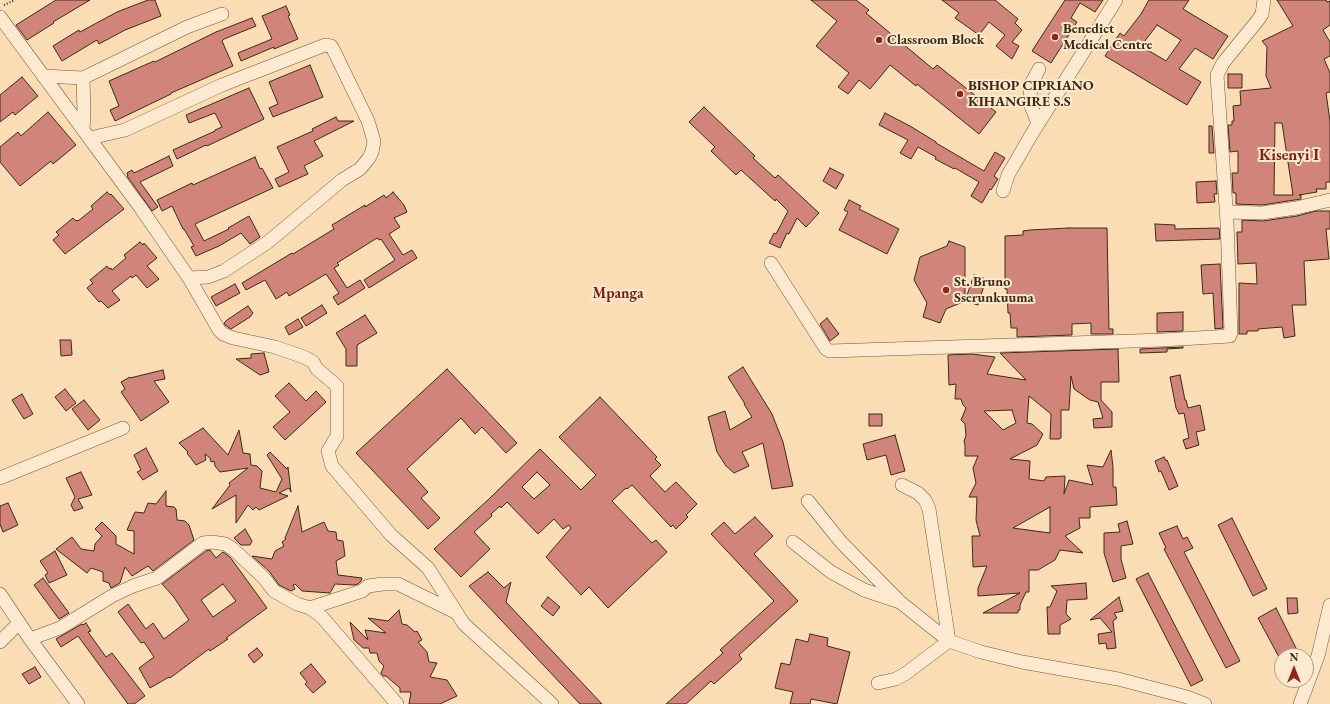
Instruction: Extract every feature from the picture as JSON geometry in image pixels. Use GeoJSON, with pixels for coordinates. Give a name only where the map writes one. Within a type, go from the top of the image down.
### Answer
{"type":"FeatureCollection","features":[{"type":"Feature","properties":{"kind":"street"},"geometry":{"type":"LineString","coordinates":[[1003,191],[1008,174],[1038,123],[1116,0]]}},
{"type":"Feature","properties":{"kind":"street"},"geometry":{"type":"LineString","coordinates":[[771,263],[826,350],[830,351],[1230,336],[1228,334],[1230,332],[1227,212],[1217,75],[1223,63],[1262,14],[1264,0]]}},
{"type":"Feature","properties":{"kind":"street"},"geometry":{"type":"LineString","coordinates":[[43,76],[83,78],[187,27],[222,14]]}},
{"type":"Feature","properties":{"kind":"street"},"geometry":{"type":"LineString","coordinates":[[0,17],[140,207],[189,278],[215,324],[223,334],[233,338],[275,347],[304,357],[313,362],[317,369],[337,386],[337,436],[328,451],[332,466],[391,534],[428,568],[464,624],[552,704]]}},
{"type":"Feature","properties":{"kind":"street"},"geometry":{"type":"LineString","coordinates":[[86,133],[125,130],[222,85],[325,45],[331,46],[368,120],[374,141],[369,158],[360,169],[342,180],[268,242],[224,271],[208,276],[189,278]]}},
{"type":"Feature","properties":{"kind":"street"},"geometry":{"type":"LineString","coordinates":[[1038,123],[1031,106],[1030,86],[1039,69]]}},
{"type":"Feature","properties":{"kind":"street"},"geometry":{"type":"LineString","coordinates":[[83,78],[86,133]]}},
{"type":"Feature","properties":{"kind":"street"},"geometry":{"type":"LineString","coordinates":[[1227,212],[1262,213],[1296,208],[1330,200]]}},
{"type":"Feature","properties":{"kind":"street"},"geometry":{"type":"LineString","coordinates":[[0,478],[124,428]]}},
{"type":"Feature","properties":{"kind":"street"},"geometry":{"type":"LineString","coordinates":[[902,485],[918,493],[925,500],[929,509],[949,641]]}},
{"type":"Feature","properties":{"kind":"street"},"geometry":{"type":"LineString","coordinates":[[808,501],[841,542],[900,602],[949,641],[981,652],[1022,662],[1118,679],[1187,697],[1205,704]]}},
{"type":"Feature","properties":{"kind":"street"},"geometry":{"type":"LineString","coordinates":[[30,640],[60,628],[106,600],[133,586],[157,578],[207,542],[225,544],[228,545],[264,578],[274,591],[297,604],[310,608],[322,617],[397,704]]}},
{"type":"Feature","properties":{"kind":"street"},"geometry":{"type":"LineString","coordinates":[[792,542],[831,572],[864,590],[900,602]]}},
{"type":"Feature","properties":{"kind":"street"},"geometry":{"type":"LineString","coordinates":[[310,608],[362,591],[368,586],[398,584],[457,613]]}},
{"type":"Feature","properties":{"kind":"street"},"geometry":{"type":"LineString","coordinates":[[0,594],[30,640],[78,704]]}},
{"type":"Feature","properties":{"kind":"street"},"geometry":{"type":"LineString","coordinates":[[1300,704],[1318,656],[1330,605]]}},
{"type":"Feature","properties":{"kind":"street"},"geometry":{"type":"LineString","coordinates":[[0,642],[19,623]]}},
{"type":"Feature","properties":{"kind":"street"},"geometry":{"type":"LineString","coordinates":[[878,683],[896,679],[905,674],[949,641]]}},
{"type":"Feature","properties":{"kind":"path"},"geometry":{"type":"LineString","coordinates":[[0,6],[15,0]]}},
{"type":"Feature","properties":{"kind":"building"},"geometry":{"type":"Polygon","coordinates":[[[56,0],[90,0],[53,22],[54,23],[27,40],[16,25],[56,0]]]}},
{"type":"Feature","properties":{"kind":"building"},"geometry":{"type":"Polygon","coordinates":[[[148,0],[155,0],[161,16],[125,30],[99,44],[97,40],[62,61],[53,46],[79,30],[80,32],[117,12],[148,0]]]}},
{"type":"Feature","properties":{"kind":"building"},"geometry":{"type":"Polygon","coordinates":[[[811,0],[856,0],[869,10],[866,13],[933,69],[937,65],[996,112],[979,134],[917,84],[916,86],[890,65],[870,89],[859,80],[848,94],[838,87],[849,73],[816,46],[837,21],[811,0]]]}},
{"type":"Feature","properties":{"kind":"building"},"geometry":{"type":"Polygon","coordinates":[[[942,0],[995,0],[1018,19],[1015,23],[1022,30],[1012,42],[1019,46],[1012,59],[996,46],[1005,35],[989,22],[979,35],[955,18],[959,13],[942,0]]]}},
{"type":"Feature","properties":{"kind":"building","name":"Benedict Medical Centre"},"geometry":{"type":"Polygon","coordinates":[[[1065,0],[1103,0],[1095,12],[1080,3],[1071,18],[1077,22],[1051,63],[1032,51],[1065,0]]]}},
{"type":"Feature","properties":{"kind":"building"},"geometry":{"type":"Polygon","coordinates":[[[1149,0],[1189,0],[1183,9],[1228,36],[1213,59],[1195,48],[1179,69],[1201,82],[1187,105],[1105,56],[1120,33],[1124,36],[1141,14],[1149,0]],[[1157,25],[1141,46],[1166,61],[1181,40],[1157,25]]]}},
{"type":"Feature","properties":{"kind":"building"},"geometry":{"type":"Polygon","coordinates":[[[1277,0],[1330,1],[1330,25],[1323,30],[1330,42],[1330,56],[1324,59],[1330,73],[1330,92],[1326,93],[1330,121],[1330,182],[1326,182],[1326,189],[1316,189],[1317,192],[1299,195],[1301,195],[1301,199],[1262,205],[1236,204],[1236,193],[1233,193],[1232,173],[1238,173],[1238,151],[1230,152],[1228,125],[1232,125],[1232,121],[1234,121],[1233,106],[1241,105],[1240,91],[1271,88],[1266,76],[1267,47],[1262,41],[1293,26],[1277,0]],[[1275,123],[1274,195],[1293,195],[1282,123],[1275,123]]]}},
{"type":"Feature","properties":{"kind":"building"},"geometry":{"type":"Polygon","coordinates":[[[286,6],[290,15],[288,16],[298,39],[241,61],[238,53],[272,39],[262,16],[286,6]]]}},
{"type":"Feature","properties":{"kind":"building"},"geometry":{"type":"Polygon","coordinates":[[[252,18],[256,26],[222,41],[233,66],[171,93],[115,121],[110,110],[119,106],[109,81],[154,61],[155,62],[216,32],[252,18]]]}},
{"type":"Feature","properties":{"kind":"building"},"geometry":{"type":"Polygon","coordinates":[[[310,65],[323,97],[273,117],[269,108],[278,104],[269,82],[310,65]]]}},
{"type":"Feature","properties":{"kind":"building"},"geometry":{"type":"Polygon","coordinates":[[[1228,74],[1242,74],[1242,88],[1228,88],[1228,74]]]}},
{"type":"Feature","properties":{"kind":"building"},"geometry":{"type":"Polygon","coordinates":[[[22,77],[38,96],[15,115],[13,112],[0,122],[0,95],[22,77]]]}},
{"type":"Feature","properties":{"kind":"building"},"geometry":{"type":"Polygon","coordinates":[[[249,88],[264,119],[177,159],[173,150],[222,127],[215,113],[189,123],[186,115],[249,88]]]}},
{"type":"Feature","properties":{"kind":"building"},"geometry":{"type":"Polygon","coordinates":[[[704,107],[755,156],[753,158],[775,178],[778,175],[819,213],[806,227],[797,218],[789,234],[787,233],[780,248],[769,243],[774,233],[776,234],[788,211],[741,170],[736,175],[711,151],[715,147],[689,122],[704,107]]]}},
{"type":"Feature","properties":{"kind":"building"},"geometry":{"type":"Polygon","coordinates":[[[48,112],[76,145],[53,164],[51,161],[20,186],[0,162],[0,147],[18,132],[21,136],[48,112]]]}},
{"type":"Feature","properties":{"kind":"building"},"geometry":{"type":"Polygon","coordinates":[[[885,113],[910,126],[984,171],[995,152],[1005,158],[994,176],[998,179],[982,203],[971,196],[979,182],[955,168],[954,169],[935,159],[936,157],[918,147],[911,159],[900,153],[908,140],[879,125],[885,113]]]}},
{"type":"Feature","properties":{"kind":"building"},"geometry":{"type":"Polygon","coordinates":[[[336,117],[338,121],[354,121],[314,141],[323,156],[304,166],[308,174],[279,187],[275,179],[289,172],[277,147],[313,131],[312,129],[336,117]]]}},
{"type":"Feature","properties":{"kind":"building"},"geometry":{"type":"Polygon","coordinates":[[[1209,126],[1212,126],[1214,153],[1209,153],[1209,126]]]}},
{"type":"Feature","properties":{"kind":"building"},"geometry":{"type":"Polygon","coordinates":[[[169,156],[173,166],[140,182],[158,207],[152,211],[127,176],[127,173],[132,170],[134,173],[169,156]]]}},
{"type":"Feature","properties":{"kind":"building"},"geometry":{"type":"Polygon","coordinates":[[[255,157],[260,169],[262,168],[273,188],[195,224],[204,241],[229,229],[228,228],[249,216],[260,237],[250,244],[241,233],[219,246],[196,256],[191,247],[194,246],[183,229],[172,206],[162,211],[157,200],[192,183],[193,185],[255,157]]]}},
{"type":"Feature","properties":{"kind":"building"},"geometry":{"type":"Polygon","coordinates":[[[830,168],[844,175],[836,189],[823,181],[830,168]]]}},
{"type":"Feature","properties":{"kind":"building"},"geometry":{"type":"Polygon","coordinates":[[[1216,181],[1217,194],[1214,194],[1215,202],[1197,203],[1196,182],[1216,181]]]}},
{"type":"Feature","properties":{"kind":"building"},"geometry":{"type":"Polygon","coordinates":[[[107,192],[110,195],[111,194],[124,209],[65,254],[53,240],[59,235],[56,232],[73,218],[78,221],[93,209],[91,206],[107,192]]]}},
{"type":"Feature","properties":{"kind":"building"},"geometry":{"type":"Polygon","coordinates":[[[393,192],[404,205],[407,212],[394,218],[400,227],[389,234],[403,255],[412,250],[417,258],[369,288],[364,280],[395,260],[381,239],[379,240],[377,238],[337,263],[339,265],[334,268],[347,288],[360,280],[365,288],[338,305],[333,297],[339,293],[326,274],[289,296],[287,292],[276,299],[265,280],[246,290],[242,283],[334,229],[332,225],[365,205],[365,207],[384,195],[386,198],[393,192]]]}},
{"type":"Feature","properties":{"kind":"building"},"geometry":{"type":"Polygon","coordinates":[[[849,200],[861,206],[859,209],[899,229],[887,254],[839,230],[848,212],[844,210],[849,200]]]}},
{"type":"Feature","properties":{"kind":"building"},"geometry":{"type":"Polygon","coordinates":[[[1316,211],[1330,211],[1330,229],[1326,229],[1329,259],[1304,261],[1306,305],[1292,305],[1295,336],[1284,338],[1282,327],[1258,329],[1258,331],[1247,331],[1247,334],[1239,334],[1239,283],[1257,284],[1256,263],[1238,264],[1237,232],[1242,232],[1242,220],[1263,221],[1297,216],[1316,211]]]}},
{"type":"Feature","properties":{"kind":"building"},"geometry":{"type":"Polygon","coordinates":[[[1155,224],[1175,225],[1175,229],[1219,228],[1220,239],[1156,241],[1155,224]]]}},
{"type":"Feature","properties":{"kind":"building"},"geometry":{"type":"Polygon","coordinates":[[[1107,228],[1109,329],[1113,329],[1113,334],[1091,334],[1091,323],[1072,324],[1072,335],[1017,337],[1017,328],[1011,328],[1010,313],[1008,313],[1007,289],[1005,289],[1005,236],[1023,235],[1023,231],[1030,230],[1107,228]]]}},
{"type":"Feature","properties":{"kind":"building","name":"St. Bruno Sserunkuuma"},"geometry":{"type":"Polygon","coordinates":[[[949,241],[965,247],[965,301],[946,309],[940,323],[923,317],[927,303],[914,280],[920,257],[947,246],[949,241]]]}},
{"type":"Feature","properties":{"kind":"building"},"geometry":{"type":"Polygon","coordinates":[[[140,242],[143,245],[144,243],[157,258],[147,266],[159,279],[147,288],[136,275],[132,278],[131,276],[112,291],[120,300],[108,308],[101,301],[99,302],[87,288],[93,283],[90,280],[107,266],[112,270],[126,258],[124,255],[140,242]]]}},
{"type":"Feature","properties":{"kind":"building"},"geometry":{"type":"Polygon","coordinates":[[[1220,264],[1223,328],[1215,329],[1213,293],[1203,294],[1201,265],[1220,264]]]}},
{"type":"Feature","properties":{"kind":"building"},"geometry":{"type":"Polygon","coordinates":[[[974,275],[986,279],[978,305],[965,301],[974,275]]]}},
{"type":"Feature","properties":{"kind":"building"},"geometry":{"type":"Polygon","coordinates":[[[235,284],[240,293],[216,306],[211,297],[235,284]]]}},
{"type":"Feature","properties":{"kind":"building"},"geometry":{"type":"Polygon","coordinates":[[[322,305],[327,313],[306,326],[301,318],[322,305]]]}},
{"type":"Feature","properties":{"kind":"building"},"geometry":{"type":"Polygon","coordinates":[[[248,306],[253,313],[250,317],[231,329],[225,325],[224,323],[227,320],[248,306]]]}},
{"type":"Feature","properties":{"kind":"building"},"geometry":{"type":"Polygon","coordinates":[[[1183,312],[1183,331],[1157,332],[1157,313],[1183,312]]]}},
{"type":"Feature","properties":{"kind":"building"},"geometry":{"type":"Polygon","coordinates":[[[365,315],[377,333],[357,345],[357,366],[346,366],[346,349],[336,333],[365,315]]]}},
{"type":"Feature","properties":{"kind":"building"},"geometry":{"type":"Polygon","coordinates":[[[827,318],[839,334],[830,341],[820,324],[827,318]]]}},
{"type":"Feature","properties":{"kind":"building"},"geometry":{"type":"Polygon","coordinates":[[[298,319],[303,327],[289,335],[285,327],[298,319]]]}},
{"type":"Feature","properties":{"kind":"building"},"geometry":{"type":"Polygon","coordinates":[[[60,340],[71,340],[72,355],[61,356],[60,340]]]}},
{"type":"Feature","properties":{"kind":"building"},"geometry":{"type":"Polygon","coordinates":[[[1183,347],[1167,349],[1167,352],[1140,353],[1140,349],[1183,347]]]}},
{"type":"Feature","properties":{"kind":"building"},"geometry":{"type":"Polygon","coordinates":[[[1118,349],[1119,382],[1101,382],[1101,400],[1112,412],[1112,427],[1094,428],[1093,419],[1103,418],[1098,402],[1090,400],[1074,389],[1071,376],[1069,410],[1061,410],[1061,438],[1059,439],[1050,439],[1051,414],[1029,396],[1027,423],[1032,424],[1043,434],[1037,445],[1010,459],[1030,461],[1029,479],[1044,481],[1046,477],[1065,476],[1064,494],[1069,480],[1093,485],[1087,465],[1103,467],[1111,450],[1113,487],[1116,487],[1117,505],[1090,507],[1090,518],[1079,518],[1080,528],[1065,536],[1083,553],[1060,550],[1055,560],[1038,570],[1029,570],[1029,592],[1026,592],[1018,613],[983,613],[1020,593],[978,596],[978,588],[987,566],[973,567],[972,536],[980,536],[976,520],[977,497],[969,497],[976,483],[973,468],[978,456],[965,456],[965,424],[961,420],[966,408],[961,399],[955,399],[956,384],[949,385],[948,355],[972,354],[995,357],[987,374],[1026,380],[1000,353],[1118,349]],[[1012,410],[984,411],[1003,430],[1016,423],[1012,410]],[[1050,507],[1013,528],[1050,533],[1050,507]]]}},
{"type":"Feature","properties":{"kind":"building"},"geometry":{"type":"Polygon","coordinates":[[[264,353],[269,372],[260,375],[236,359],[251,358],[251,354],[264,353]]]}},
{"type":"Feature","properties":{"kind":"building"},"geometry":{"type":"Polygon","coordinates":[[[743,367],[772,414],[783,442],[793,486],[772,489],[763,443],[742,452],[749,466],[734,473],[726,466],[717,452],[708,417],[725,411],[730,430],[752,417],[728,377],[743,367]]]}},
{"type":"Feature","properties":{"kind":"building"},"geometry":{"type":"Polygon","coordinates":[[[447,369],[517,443],[506,453],[482,427],[475,434],[461,418],[407,469],[428,492],[421,498],[440,518],[428,529],[356,453],[447,369]]]}},
{"type":"Feature","properties":{"kind":"building"},"geometry":{"type":"Polygon","coordinates":[[[163,370],[165,379],[154,381],[169,402],[141,421],[121,392],[125,389],[121,382],[130,377],[163,370]]]}},
{"type":"Feature","properties":{"kind":"building"},"geometry":{"type":"Polygon","coordinates":[[[1180,375],[1188,408],[1200,405],[1205,430],[1196,432],[1199,445],[1186,449],[1183,440],[1189,438],[1184,413],[1179,414],[1176,408],[1170,377],[1180,375]]]}},
{"type":"Feature","properties":{"kind":"building"},"geometry":{"type":"Polygon","coordinates":[[[289,383],[306,401],[316,391],[326,402],[285,440],[273,427],[290,412],[275,396],[289,383]]]}},
{"type":"Feature","properties":{"kind":"building"},"geometry":{"type":"Polygon","coordinates":[[[65,389],[76,403],[66,411],[55,397],[65,389]]]}},
{"type":"Feature","properties":{"kind":"building"},"geometry":{"type":"Polygon","coordinates":[[[22,394],[33,414],[24,419],[12,400],[22,394]]]}},
{"type":"Feature","properties":{"kind":"building"},"geometry":{"type":"Polygon","coordinates":[[[600,397],[657,457],[655,459],[661,465],[650,476],[665,492],[676,482],[697,504],[686,515],[688,517],[676,529],[673,525],[671,527],[632,485],[627,489],[626,488],[612,501],[652,543],[656,540],[667,552],[608,608],[589,587],[581,595],[546,557],[571,528],[569,525],[563,529],[554,519],[538,534],[507,502],[491,514],[492,516],[474,532],[490,549],[461,577],[434,549],[489,499],[540,449],[581,490],[596,475],[559,437],[600,397]],[[537,472],[522,487],[534,499],[550,485],[537,472]]]}},
{"type":"Feature","properties":{"kind":"building"},"geometry":{"type":"Polygon","coordinates":[[[84,400],[100,420],[88,430],[72,409],[84,400]]]}},
{"type":"Feature","properties":{"kind":"building"},"geometry":{"type":"Polygon","coordinates":[[[869,414],[882,414],[882,426],[869,426],[869,414]]]}},
{"type":"Feature","properties":{"kind":"building"},"geometry":{"type":"Polygon","coordinates":[[[203,428],[228,455],[239,430],[243,453],[250,454],[251,465],[257,466],[262,471],[260,488],[276,492],[282,479],[267,455],[270,452],[287,469],[288,467],[291,492],[289,488],[279,493],[288,496],[259,510],[256,507],[253,510],[248,505],[236,523],[236,495],[212,509],[230,485],[229,483],[248,468],[220,472],[215,466],[214,461],[211,462],[210,458],[205,454],[206,460],[196,465],[187,453],[188,452],[179,443],[203,428]]]}},
{"type":"Feature","properties":{"kind":"building"},"geometry":{"type":"Polygon","coordinates":[[[895,435],[905,471],[891,475],[886,455],[867,460],[863,444],[895,435]]]}},
{"type":"Feature","properties":{"kind":"building"},"geometry":{"type":"Polygon","coordinates":[[[146,448],[158,471],[143,480],[137,472],[141,470],[134,455],[146,448]]]}},
{"type":"Feature","properties":{"kind":"building"},"geometry":{"type":"Polygon","coordinates":[[[1164,457],[1166,461],[1167,460],[1178,486],[1169,490],[1155,461],[1164,457]]]}},
{"type":"Feature","properties":{"kind":"building"},"geometry":{"type":"Polygon","coordinates":[[[81,472],[92,495],[78,499],[83,508],[74,511],[71,505],[75,497],[66,478],[81,472]]]}},
{"type":"Feature","properties":{"kind":"building"},"geometry":{"type":"Polygon","coordinates":[[[166,491],[166,506],[174,507],[176,509],[177,520],[185,521],[189,525],[194,540],[153,571],[148,566],[132,576],[125,567],[120,583],[111,588],[109,583],[103,581],[103,572],[91,568],[87,573],[56,549],[72,537],[81,549],[94,551],[95,544],[102,536],[95,529],[102,522],[116,536],[116,544],[134,554],[134,531],[127,530],[135,512],[144,513],[148,503],[156,504],[166,491]]]}},
{"type":"Feature","properties":{"kind":"building"},"geometry":{"type":"Polygon","coordinates":[[[8,503],[18,525],[3,532],[0,524],[0,506],[8,503]]]}},
{"type":"Feature","properties":{"kind":"building"},"geometry":{"type":"Polygon","coordinates":[[[298,506],[302,532],[324,522],[328,531],[336,532],[337,540],[343,541],[345,556],[336,561],[338,575],[362,578],[358,584],[335,584],[330,593],[302,591],[295,584],[293,585],[295,589],[291,591],[279,585],[269,571],[252,556],[272,559],[275,551],[284,546],[282,542],[286,539],[285,538],[298,506]]]}},
{"type":"Feature","properties":{"kind":"building"},"geometry":{"type":"Polygon","coordinates":[[[755,517],[773,536],[754,554],[798,601],[739,655],[742,659],[714,684],[711,681],[686,704],[666,704],[723,653],[720,650],[774,601],[711,534],[724,522],[735,534],[755,517]]]}},
{"type":"Feature","properties":{"kind":"building"},"geometry":{"type":"Polygon","coordinates":[[[1232,518],[1267,589],[1253,596],[1218,525],[1232,518]]]}},
{"type":"Feature","properties":{"kind":"building"},"geometry":{"type":"Polygon","coordinates":[[[1127,521],[1133,544],[1121,546],[1121,559],[1126,578],[1113,582],[1104,553],[1104,533],[1120,532],[1118,524],[1127,521]]]}},
{"type":"Feature","properties":{"kind":"building"},"geometry":{"type":"Polygon","coordinates":[[[1177,526],[1183,539],[1187,537],[1193,548],[1184,552],[1240,661],[1226,668],[1164,549],[1166,548],[1159,533],[1177,526]]]}},
{"type":"Feature","properties":{"kind":"building"},"geometry":{"type":"Polygon","coordinates":[[[245,529],[252,541],[250,545],[241,545],[234,538],[245,529]]]}},
{"type":"Feature","properties":{"kind":"building"},"geometry":{"type":"Polygon","coordinates":[[[210,550],[216,558],[223,552],[230,557],[267,608],[226,638],[228,639],[210,651],[209,649],[170,678],[169,677],[150,688],[139,668],[154,657],[144,642],[141,643],[118,612],[128,604],[146,629],[153,623],[164,639],[189,620],[173,596],[162,584],[206,551],[210,550]],[[223,584],[201,600],[213,617],[236,601],[223,584]]]}},
{"type":"Feature","properties":{"kind":"building"},"geometry":{"type":"Polygon","coordinates":[[[55,551],[67,575],[49,583],[45,575],[48,573],[40,561],[55,551]]]}},
{"type":"Feature","properties":{"kind":"building"},"geometry":{"type":"Polygon","coordinates":[[[488,572],[504,588],[511,582],[506,602],[602,704],[580,704],[469,586],[488,572]]]}},
{"type":"Feature","properties":{"kind":"building"},"geometry":{"type":"Polygon","coordinates":[[[1148,573],[1203,680],[1191,686],[1136,579],[1148,573]]]}},
{"type":"Feature","properties":{"kind":"building"},"geometry":{"type":"Polygon","coordinates":[[[43,578],[69,613],[59,619],[34,585],[43,578]]]}},
{"type":"Feature","properties":{"kind":"building"},"geometry":{"type":"Polygon","coordinates":[[[1086,583],[1087,599],[1067,600],[1066,614],[1071,619],[1060,625],[1060,634],[1048,634],[1047,607],[1050,607],[1057,591],[1051,586],[1086,583]]]}},
{"type":"Feature","properties":{"kind":"building"},"geometry":{"type":"Polygon","coordinates":[[[548,597],[560,607],[553,616],[541,606],[548,597]]]}},
{"type":"Feature","properties":{"kind":"building"},"geometry":{"type":"Polygon","coordinates":[[[1119,597],[1123,611],[1114,613],[1117,618],[1113,621],[1116,648],[1107,649],[1106,643],[1099,644],[1098,634],[1112,632],[1100,618],[1090,620],[1119,597]]]}},
{"type":"Feature","properties":{"kind":"building"},"geometry":{"type":"Polygon","coordinates":[[[1287,598],[1297,598],[1298,613],[1288,614],[1287,598]]]}},
{"type":"Feature","properties":{"kind":"building"},"geometry":{"type":"Polygon","coordinates":[[[1276,608],[1296,648],[1274,648],[1258,618],[1276,608]]]}},
{"type":"Feature","properties":{"kind":"building"},"geometry":{"type":"Polygon","coordinates":[[[399,610],[402,624],[407,625],[415,632],[417,631],[422,640],[418,642],[427,652],[429,662],[437,663],[430,677],[447,680],[457,696],[440,704],[409,704],[411,692],[400,692],[400,688],[381,673],[384,666],[379,661],[377,653],[370,653],[369,648],[363,648],[354,640],[350,622],[368,640],[365,630],[386,633],[368,618],[388,621],[399,610]]]}},
{"type":"Feature","properties":{"kind":"building"},"geometry":{"type":"Polygon","coordinates":[[[86,623],[91,631],[88,632],[106,657],[112,653],[145,696],[134,704],[128,704],[78,636],[61,647],[56,639],[86,623]]]}},
{"type":"Feature","properties":{"kind":"building"},"geometry":{"type":"Polygon","coordinates":[[[810,634],[828,638],[827,646],[850,652],[837,704],[811,699],[810,704],[790,704],[793,692],[775,688],[781,663],[790,665],[796,639],[808,642],[810,634]]]}},
{"type":"Feature","properties":{"kind":"building"},"geometry":{"type":"Polygon","coordinates":[[[257,648],[263,655],[254,663],[248,655],[257,648]]]}},
{"type":"Feature","properties":{"kind":"building"},"geometry":{"type":"Polygon","coordinates":[[[311,664],[326,682],[313,693],[305,684],[307,682],[300,673],[311,664]]]}},
{"type":"Feature","properties":{"kind":"building"},"geometry":{"type":"Polygon","coordinates":[[[35,667],[41,677],[29,684],[22,674],[35,667]]]}},
{"type":"Feature","properties":{"kind":"place","name":"Benedict Medical Centre"},"geometry":{"type":"Point","coordinates":[1055,37]}},
{"type":"Feature","properties":{"kind":"place","name":"Classroom Block"},"geometry":{"type":"Point","coordinates":[879,40]}},
{"type":"Feature","properties":{"kind":"place","name":"BISHOP CIPRIANO KIHANGIRE S.S"},"geometry":{"type":"Point","coordinates":[960,94]}},
{"type":"Feature","properties":{"kind":"place","name":"St. Bruno Sserunkuuma"},"geometry":{"type":"Point","coordinates":[946,290]}},
{"type":"Feature","properties":{"kind":"district","name":"Kisenyi I"},"geometry":{"type":"Point","coordinates":[1289,156]}},
{"type":"Feature","properties":{"kind":"district","name":"Mpanga"},"geometry":{"type":"Point","coordinates":[618,294]}}]}
